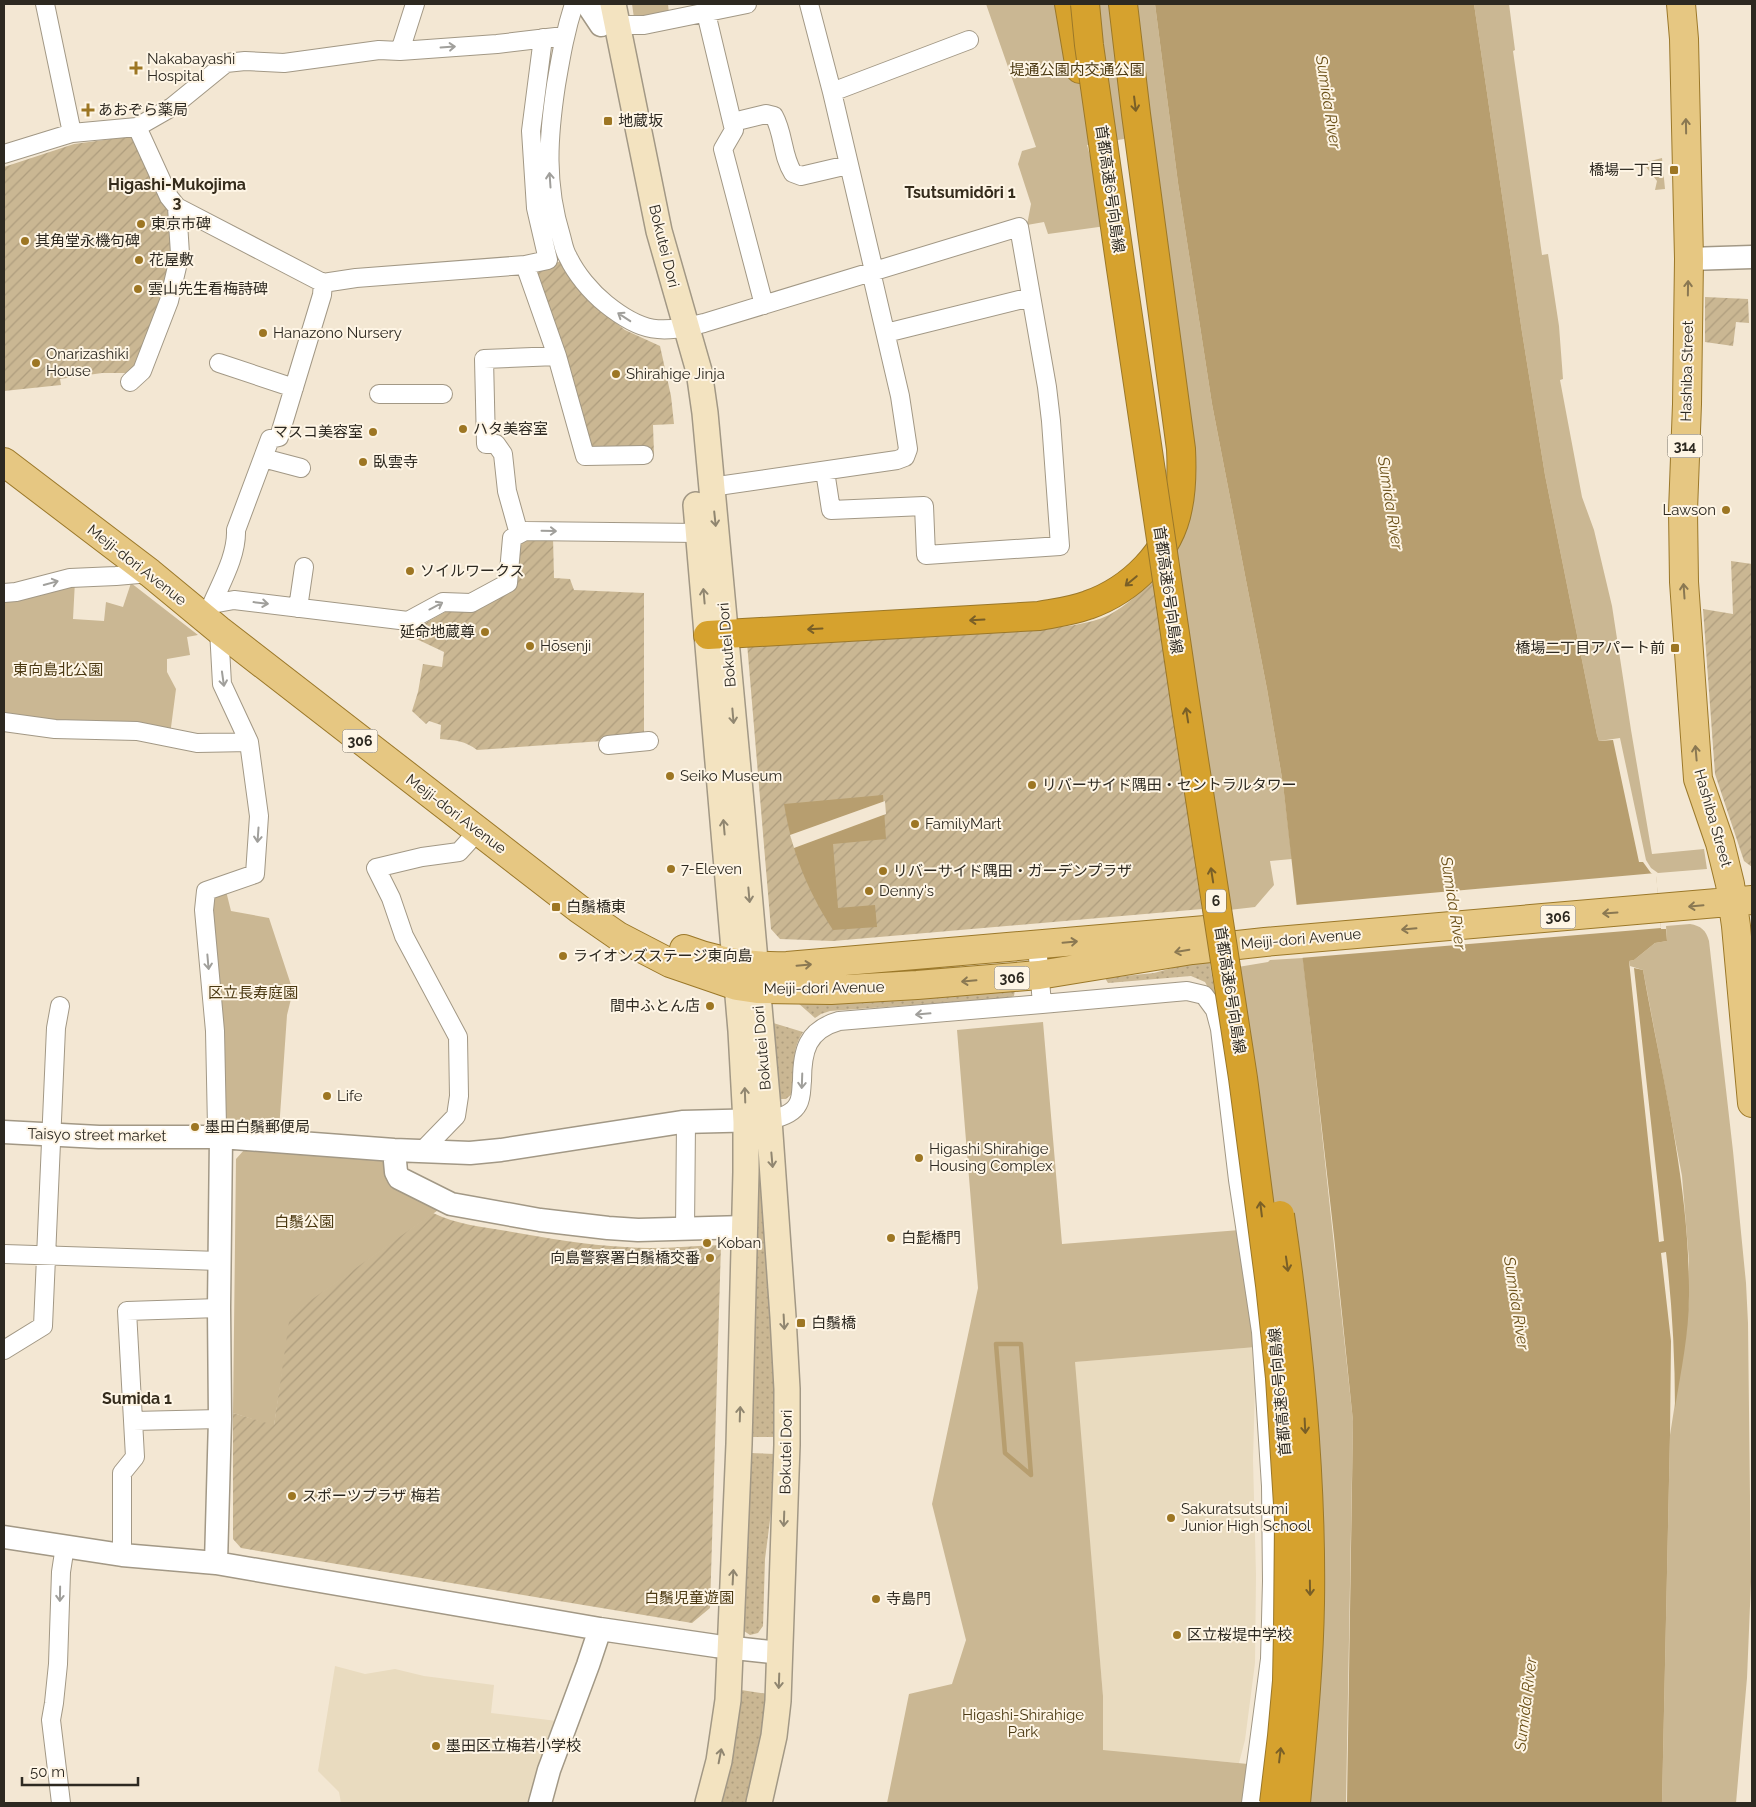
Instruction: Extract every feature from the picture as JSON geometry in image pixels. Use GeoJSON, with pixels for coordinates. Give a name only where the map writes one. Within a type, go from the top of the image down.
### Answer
{"type":"FeatureCollection","features":[{"type":"Feature","properties":{"kind":"highway"},"geometry":{"type":"LineString","coordinates":[[1069,4],[1080,68],[1111,199]]}},
{"type":"Feature","properties":{"kind":"highway","name":"首都高速6号向島線"},"geometry":{"type":"LineString","coordinates":[[1085,4],[1111,199],[1243,1078],[1280,1378],[1289,1520],[1288,1630],[1287,1681],[1274,1803]]}},
{"type":"Feature","properties":{"kind":"highway","name":"首都高速6号向島線"},"geometry":{"type":"LineString","coordinates":[[1105,4],[1109,49],[1167,457],[1290,1282],[1303,1395],[1309,1500],[1310,1602],[1308,1675],[1296,1803]]}},
{"type":"Feature","properties":{"kind":"highway"},"geometry":{"type":"LineString","coordinates":[[729,634],[1039,616],[1067,611],[1089,605],[1127,585],[1145,569],[1158,552],[1171,531],[1178,509],[1182,472],[1181,449],[1136,120],[1123,4]]}},
{"type":"Feature","properties":{"kind":"main road","name":"Hashiba Street"},"geometry":{"type":"LineString","coordinates":[[1681,4],[1684,48],[1689,259],[1683,511],[1684,582],[1698,778],[1720,843],[1742,892]]}},
{"type":"Feature","properties":{"kind":"main road","name":"Bokutei Dori"},"geometry":{"type":"LineString","coordinates":[[607,15],[643,236],[678,329],[699,371],[729,634],[746,976],[757,1121],[782,1298],[787,1388],[787,1445],[778,1701],[774,1736],[759,1803]]}},
{"type":"Feature","properties":{"kind":"main road","name":"Bokutei Dori"},"geometry":{"type":"LineString","coordinates":[[678,329],[680,362],[689,414],[698,533],[729,634]]}},
{"type":"Feature","properties":{"kind":"main road","name":"Meiji-dori Avenue"},"geometry":{"type":"LineString","coordinates":[[4,443],[479,812],[606,908],[650,935],[746,976],[787,966],[1037,945],[1264,933],[1742,892]]}},
{"type":"Feature","properties":{"kind":"main road","name":"Meiji-dori Avenue"},"geometry":{"type":"LineString","coordinates":[[4,462],[150,573],[219,630],[579,909],[618,936],[670,963],[746,976],[806,990],[888,987],[1040,975],[1192,950],[1264,933]]}},
{"type":"Feature","properties":{"kind":"main road","name":"314"},"geometry":{"type":"LineString","coordinates":[[1742,892],[1752,1103]]}},
{"type":"Feature","properties":{"kind":"main road","name":"Bokutei Dori"},"geometry":{"type":"LineString","coordinates":[[708,1803],[725,1728],[739,1444],[745,1227],[757,1121]]}},
{"type":"Feature","properties":{"kind":"street"},"geometry":{"type":"LineString","coordinates":[[45,4],[72,133]]}},
{"type":"Feature","properties":{"kind":"street"},"geometry":{"type":"LineString","coordinates":[[400,51],[415,4]]}},
{"type":"Feature","properties":{"kind":"street"},"geometry":{"type":"LineString","coordinates":[[574,4],[564,36],[550,127],[549,162],[554,209],[567,257],[598,298],[639,326],[648,329],[678,329],[764,305],[1019,227],[1047,387],[1060,546],[926,555],[924,506],[831,510],[825,471]]}},
{"type":"Feature","properties":{"kind":"street"},"geometry":{"type":"LineString","coordinates":[[587,4],[607,15],[644,25],[747,4]]}},
{"type":"Feature","properties":{"kind":"street"},"geometry":{"type":"LineString","coordinates":[[711,487],[897,460],[905,457],[908,448],[900,396],[873,280],[874,271],[832,92],[809,4]]}},
{"type":"Feature","properties":{"kind":"street"},"geometry":{"type":"LineString","coordinates":[[706,13],[733,122],[734,130],[723,148],[764,305]]}},
{"type":"Feature","properties":{"kind":"street"},"geometry":{"type":"LineString","coordinates":[[4,154],[72,133],[137,127],[172,107],[226,63],[245,61],[284,62],[379,50],[400,51],[498,44],[564,36]]}},
{"type":"Feature","properties":{"kind":"street"},"geometry":{"type":"LineString","coordinates":[[137,127],[169,197],[177,207],[323,283],[356,278],[525,265],[548,260],[536,208],[531,131],[543,38]]}},
{"type":"Feature","properties":{"kind":"street"},"geometry":{"type":"LineString","coordinates":[[832,92],[969,40]]}},
{"type":"Feature","properties":{"kind":"street"},"geometry":{"type":"LineString","coordinates":[[733,122],[766,114],[774,116],[778,123],[788,166],[792,173],[801,176],[848,165]]}},
{"type":"Feature","properties":{"kind":"street"},"geometry":{"type":"LineString","coordinates":[[130,382],[142,371],[169,301],[180,254],[177,207]]}},
{"type":"Feature","properties":{"kind":"street"},"geometry":{"type":"LineString","coordinates":[[1689,259],[1752,256]]}},
{"type":"Feature","properties":{"kind":"street"},"geometry":{"type":"LineString","coordinates":[[525,265],[557,356],[585,456],[644,455]]}},
{"type":"Feature","properties":{"kind":"street"},"geometry":{"type":"LineString","coordinates":[[212,604],[232,555],[237,539],[236,530],[270,438],[279,437],[322,295],[323,283]]}},
{"type":"Feature","properties":{"kind":"street"},"geometry":{"type":"LineString","coordinates":[[886,332],[1031,297]]}},
{"type":"Feature","properties":{"kind":"street"},"geometry":{"type":"LineString","coordinates":[[519,534],[508,490],[503,454],[496,444],[486,444],[484,359],[557,356]]}},
{"type":"Feature","properties":{"kind":"street"},"geometry":{"type":"LineString","coordinates":[[219,363],[294,388]]}},
{"type":"Feature","properties":{"kind":"street"},"geometry":{"type":"LineString","coordinates":[[379,394],[443,394]]}},
{"type":"Feature","properties":{"kind":"street"},"geometry":{"type":"LineString","coordinates":[[263,458],[301,468]]}},
{"type":"Feature","properties":{"kind":"street"},"geometry":{"type":"LineString","coordinates":[[212,604],[234,600],[408,621],[443,602],[471,603],[508,583],[512,538],[525,531],[698,533]]}},
{"type":"Feature","properties":{"kind":"street"},"geometry":{"type":"LineString","coordinates":[[298,608],[304,567]]}},
{"type":"Feature","properties":{"kind":"street"},"geometry":{"type":"LineString","coordinates":[[4,593],[16,592],[70,578],[150,573]]}},
{"type":"Feature","properties":{"kind":"street"},"geometry":{"type":"LineString","coordinates":[[216,1563],[220,1419],[219,1261],[221,1137],[217,1127],[215,1031],[204,910],[206,891],[255,874],[260,816],[249,742],[222,684],[219,630]]}},
{"type":"Feature","properties":{"kind":"street"},"geometry":{"type":"LineString","coordinates":[[4,722],[55,729],[137,731],[197,743],[249,742]]}},
{"type":"Feature","properties":{"kind":"street"},"geometry":{"type":"LineString","coordinates":[[608,745],[649,741]]}},
{"type":"Feature","properties":{"kind":"street"},"geometry":{"type":"LineString","coordinates":[[422,1151],[456,1116],[459,1096],[458,1036],[404,936],[391,898],[376,868],[422,857],[459,852],[478,831]]}},
{"type":"Feature","properties":{"kind":"street"},"geometry":{"type":"LineString","coordinates":[[1037,945],[1042,1004]]}},
{"type":"Feature","properties":{"kind":"street"},"geometry":{"type":"LineString","coordinates":[[757,1121],[787,1115],[798,1104],[805,1051],[810,1039],[825,1025],[839,1021],[1188,991],[1204,996],[1215,1010],[1220,1028],[1238,1180],[1261,1332],[1271,1486],[1272,1581],[1270,1659],[1251,1803]]}},
{"type":"Feature","properties":{"kind":"street"},"geometry":{"type":"LineString","coordinates":[[4,1350],[43,1326],[56,1028],[60,1006]]}},
{"type":"Feature","properties":{"kind":"street","name":"Taisyo street market"},"geometry":{"type":"LineString","coordinates":[[4,1132],[51,1135],[221,1137],[394,1150],[470,1153],[686,1122],[757,1121]]}},
{"type":"Feature","properties":{"kind":"street"},"geometry":{"type":"LineString","coordinates":[[685,1230],[686,1122]]}},
{"type":"Feature","properties":{"kind":"street"},"geometry":{"type":"LineString","coordinates":[[394,1150],[396,1172],[399,1178],[451,1204],[590,1227],[685,1230],[745,1227]]}},
{"type":"Feature","properties":{"kind":"street"},"geometry":{"type":"LineString","coordinates":[[4,1254],[219,1261]]}},
{"type":"Feature","properties":{"kind":"street"},"geometry":{"type":"LineString","coordinates":[[122,1554],[122,1473],[135,1457],[127,1310],[219,1308]]}},
{"type":"Feature","properties":{"kind":"street"},"geometry":{"type":"LineString","coordinates":[[133,1421],[220,1419]]}},
{"type":"Feature","properties":{"kind":"street"},"geometry":{"type":"LineString","coordinates":[[4,1537],[122,1554],[216,1563],[600,1628],[730,1648],[780,1653]]}},
{"type":"Feature","properties":{"kind":"street"},"geometry":{"type":"LineString","coordinates":[[61,1803],[51,1720],[58,1664],[61,1572],[65,1546]]}},
{"type":"Feature","properties":{"kind":"street"},"geometry":{"type":"LineString","coordinates":[[540,1803],[549,1770],[600,1628]]}},
{"type":"Feature","properties":{"kind":"shaded area","name":"Sakuratsutsumi Junior High School"},"geometry":{"type":"Polygon","coordinates":[[[1256,1347],[1253,1460],[1256,1575],[1255,1663],[1245,1740],[1239,1763],[1103,1751],[1103,1696],[1074,1362],[1256,1347]]]}},
{"type":"Feature","properties":{"kind":"shaded area","name":"墨田区立梅若小学校"},"geometry":{"type":"Polygon","coordinates":[[[335,1666],[365,1674],[395,1669],[424,1676],[494,1685],[491,1713],[557,1721],[533,1803],[341,1803],[339,1792],[318,1771],[335,1666]]]}},
{"type":"Feature","properties":{"kind":"green space"},"geometry":{"type":"Polygon","coordinates":[[[632,4],[668,4],[669,14],[634,18],[632,4]]]}},
{"type":"Feature","properties":{"kind":"green space","name":"堤通公園内交通公園"},"geometry":{"type":"Polygon","coordinates":[[[986,4],[1155,4],[1178,183],[1212,404],[1267,689],[1283,784],[1292,859],[1270,861],[1274,885],[1255,907],[1203,913],[1176,732],[1175,574],[1159,336],[1130,138],[1087,145],[1103,202],[1106,226],[1048,234],[1044,222],[1027,225],[1031,204],[1018,164],[1022,151],[1036,147],[986,4]]]}},
{"type":"Feature","properties":{"kind":"green space"},"geometry":{"type":"Polygon","coordinates":[[[1474,4],[1509,4],[1515,50],[1513,51],[1542,255],[1548,254],[1559,326],[1563,379],[1560,380],[1582,497],[1594,530],[1612,606],[1652,854],[1704,849],[1707,869],[1658,873],[1651,868],[1646,860],[1620,738],[1599,741],[1597,735],[1545,475],[1474,4]]]}},
{"type":"Feature","properties":{"kind":"green space"},"geometry":{"type":"Polygon","coordinates":[[[134,136],[168,205],[176,255],[138,367],[130,373],[102,373],[60,379],[61,385],[4,391],[4,167],[74,144],[134,136]]]}},
{"type":"Feature","properties":{"kind":"green space"},"geometry":{"type":"Polygon","coordinates":[[[1662,158],[1665,189],[1655,190],[1657,181],[1643,163],[1662,158]]]}},
{"type":"Feature","properties":{"kind":"green space","name":"Shirahige Jinja"},"geometry":{"type":"Polygon","coordinates":[[[563,261],[589,302],[625,330],[660,346],[671,396],[674,424],[653,425],[654,454],[593,452],[532,268],[563,261]]]}},
{"type":"Feature","properties":{"kind":"green space"},"geometry":{"type":"Polygon","coordinates":[[[1705,297],[1748,299],[1749,323],[1736,322],[1733,346],[1705,342],[1705,297]]]}},
{"type":"Feature","properties":{"kind":"green space"},"geometry":{"type":"Polygon","coordinates":[[[529,536],[553,537],[554,578],[570,579],[574,590],[644,593],[644,738],[477,750],[464,743],[440,739],[441,725],[429,721],[426,724],[412,711],[418,692],[423,664],[442,667],[444,652],[406,634],[445,612],[477,610],[491,599],[516,587],[519,545],[529,536]]]}},
{"type":"Feature","properties":{"kind":"green space"},"geometry":{"type":"Polygon","coordinates":[[[1731,561],[1752,564],[1752,867],[1744,861],[1715,774],[1703,609],[1733,614],[1731,561]]]}},
{"type":"Feature","properties":{"kind":"green space"},"geometry":{"type":"Polygon","coordinates":[[[1155,578],[1202,909],[833,941],[780,939],[771,929],[747,643],[1037,630],[1074,625],[1109,615],[1134,598],[1155,578]]]}},
{"type":"Feature","properties":{"kind":"green space","name":"東向島北公園"},"geometry":{"type":"Polygon","coordinates":[[[75,581],[73,619],[104,621],[106,602],[123,607],[131,583],[198,635],[187,637],[190,655],[167,659],[167,672],[176,689],[170,735],[4,716],[4,599],[75,581]]]}},
{"type":"Feature","properties":{"kind":"green space","name":"区立長寿庭園"},"geometry":{"type":"Polygon","coordinates":[[[226,891],[231,911],[269,918],[293,991],[287,1015],[279,1130],[225,1129],[208,905],[213,896],[226,891]]]}},
{"type":"Feature","properties":{"kind":"green space"},"geometry":{"type":"Polygon","coordinates":[[[1690,924],[1702,929],[1709,941],[1746,1283],[1751,1582],[1747,1678],[1736,1803],[1662,1803],[1670,1435],[1686,1333],[1689,1261],[1682,1176],[1643,970],[1630,966],[1629,961],[1634,960],[1655,943],[1667,941],[1666,926],[1690,924]]]}},
{"type":"Feature","properties":{"kind":"green space"},"geometry":{"type":"Polygon","coordinates":[[[1209,958],[1215,994],[1213,997],[1205,982],[1191,976],[1108,983],[1105,978],[1154,973],[1209,958]]]}},
{"type":"Feature","properties":{"kind":"green space"},"geometry":{"type":"Polygon","coordinates":[[[1303,958],[1353,1421],[1346,1803],[1288,1803],[1238,967],[1268,962],[1270,960],[1303,958]]]}},
{"type":"Feature","properties":{"kind":"green space"},"geometry":{"type":"Polygon","coordinates":[[[890,966],[960,966],[961,969],[795,977],[890,966]]]}},
{"type":"Feature","properties":{"kind":"green space"},"geometry":{"type":"Polygon","coordinates":[[[1015,990],[1014,996],[1009,998],[830,1011],[815,1018],[798,1003],[1015,990]]]}},
{"type":"Feature","properties":{"kind":"green space"},"geometry":{"type":"Polygon","coordinates":[[[770,1022],[803,1032],[796,1047],[793,1093],[786,1099],[779,1099],[770,1022]]]}},
{"type":"Feature","properties":{"kind":"green space","name":"Higashi-Shirahige Park"},"geometry":{"type":"Polygon","coordinates":[[[1043,1022],[1062,1244],[1240,1230],[1256,1347],[1075,1362],[1103,1696],[1103,1750],[1248,1764],[1243,1803],[887,1803],[909,1694],[952,1684],[966,1640],[932,1504],[978,1288],[957,1030],[1043,1022]]]}},
{"type":"Feature","properties":{"kind":"green space","name":"白鬚公園"},"geometry":{"type":"Polygon","coordinates":[[[245,1149],[378,1159],[441,1208],[291,1315],[274,1426],[233,1413],[236,1159],[245,1149]]]}},
{"type":"Feature","properties":{"kind":"green space"},"geometry":{"type":"Polygon","coordinates":[[[763,1173],[778,1437],[752,1437],[756,1174],[763,1173]]]}},
{"type":"Feature","properties":{"kind":"green space","name":"白鬚児童遊園"},"geometry":{"type":"Polygon","coordinates":[[[433,1213],[469,1225],[596,1245],[673,1248],[721,1245],[710,1608],[692,1623],[241,1548],[233,1539],[233,1413],[274,1425],[290,1315],[433,1213]]]}},
{"type":"Feature","properties":{"kind":"green space"},"geometry":{"type":"Polygon","coordinates":[[[749,1453],[775,1454],[774,1489],[765,1559],[763,1626],[758,1633],[750,1635],[744,1631],[743,1627],[749,1453]]]}},
{"type":"Feature","properties":{"kind":"green space"},"geometry":{"type":"Polygon","coordinates":[[[741,1690],[768,1694],[762,1742],[748,1803],[719,1803],[741,1690]]]}},
{"type":"Feature","properties":{"kind":"water","name":"Sumida River"},"geometry":{"type":"Polygon","coordinates":[[[1155,4],[1474,4],[1545,475],[1597,735],[1599,741],[1613,740],[1639,862],[1643,862],[1651,873],[1656,876],[1661,929],[1666,929],[1667,941],[1655,943],[1634,960],[1629,961],[1659,1242],[1664,1241],[1634,968],[1643,970],[1674,1132],[1685,1213],[1688,1255],[1688,1324],[1675,1408],[1670,1291],[1666,1252],[1661,1253],[1671,1341],[1662,1803],[1347,1803],[1353,1421],[1334,1236],[1283,784],[1267,689],[1212,404],[1178,183],[1155,4]]]}},
{"type":"Feature","properties":{"kind":"water"},"geometry":{"type":"Polygon","coordinates":[[[883,795],[886,839],[833,844],[838,908],[875,905],[877,927],[833,930],[815,899],[801,869],[791,838],[784,804],[883,795]]]}},
{"type":"Feature","properties":{"kind":"pier"},"geometry":{"type":"Polygon","coordinates":[[[885,801],[886,814],[794,848],[790,835],[885,801]]]}},
{"type":"Feature","properties":{"kind":"pier"},"geometry":{"type":"Polygon","coordinates":[[[1656,873],[1661,928],[1300,958],[1295,905],[1656,873]]]}},
{"type":"Feature","properties":{"kind":"waterway"},"geometry":{"type":"LineString","coordinates":[[996,1344],[1021,1344],[1031,1475],[1005,1453],[996,1344]]}},
{"type":"Feature","properties":{"kind":"place","name":"Nakabayashi Hospital"},"geometry":{"type":"Point","coordinates":[136,68]}},
{"type":"Feature","properties":{"kind":"place","name":"あおぞら薬局"},"geometry":{"type":"Point","coordinates":[88,110]}},
{"type":"Feature","properties":{"kind":"place","name":"地蔵坂"},"geometry":{"type":"Point","coordinates":[608,121]}},
{"type":"Feature","properties":{"kind":"place","name":"橋場一丁目"},"geometry":{"type":"Point","coordinates":[1674,170]}},
{"type":"Feature","properties":{"kind":"place","name":"東京市碑"},"geometry":{"type":"Point","coordinates":[141,224]}},
{"type":"Feature","properties":{"kind":"place","name":"其角堂永機句碑"},"geometry":{"type":"Point","coordinates":[25,241]}},
{"type":"Feature","properties":{"kind":"place","name":"花屋敷"},"geometry":{"type":"Point","coordinates":[139,260]}},
{"type":"Feature","properties":{"kind":"place","name":"雲山先生看梅詩碑"},"geometry":{"type":"Point","coordinates":[138,289]}},
{"type":"Feature","properties":{"kind":"place","name":"Hanazono Nursery"},"geometry":{"type":"Point","coordinates":[263,333]}},
{"type":"Feature","properties":{"kind":"place","name":"Onarizashiki House"},"geometry":{"type":"Point","coordinates":[36,363]}},
{"type":"Feature","properties":{"kind":"place","name":"Shirahige Jinja"},"geometry":{"type":"Point","coordinates":[616,374]}},
{"type":"Feature","properties":{"kind":"place","name":"ハタ美容室"},"geometry":{"type":"Point","coordinates":[463,429]}},
{"type":"Feature","properties":{"kind":"place","name":"マスコ美容室"},"geometry":{"type":"Point","coordinates":[373,432]}},
{"type":"Feature","properties":{"kind":"place","name":"臥雲寺"},"geometry":{"type":"Point","coordinates":[363,462]}},
{"type":"Feature","properties":{"kind":"place","name":"Lawson"},"geometry":{"type":"Point","coordinates":[1726,510]}},
{"type":"Feature","properties":{"kind":"place","name":"ソイルワークス"},"geometry":{"type":"Point","coordinates":[410,571]}},
{"type":"Feature","properties":{"kind":"place","name":"延命地蔵尊"},"geometry":{"type":"Point","coordinates":[485,632]}},
{"type":"Feature","properties":{"kind":"place","name":"Hōsenji"},"geometry":{"type":"Point","coordinates":[530,646]}},
{"type":"Feature","properties":{"kind":"place","name":"橋場二丁目アパート前"},"geometry":{"type":"Point","coordinates":[1675,648]}},
{"type":"Feature","properties":{"kind":"place","name":"Seiko Museum"},"geometry":{"type":"Point","coordinates":[670,776]}},
{"type":"Feature","properties":{"kind":"place","name":"リバーサイド隅田・セントラルタワー"},"geometry":{"type":"Point","coordinates":[1032,785]}},
{"type":"Feature","properties":{"kind":"place","name":"FamilyMart"},"geometry":{"type":"Point","coordinates":[915,824]}},
{"type":"Feature","properties":{"kind":"place","name":"7-Eleven"},"geometry":{"type":"Point","coordinates":[671,869]}},
{"type":"Feature","properties":{"kind":"place","name":"リバーサイド隅田・ガーデンプラザ"},"geometry":{"type":"Point","coordinates":[883,871]}},
{"type":"Feature","properties":{"kind":"place","name":"Denny's"},"geometry":{"type":"Point","coordinates":[869,891]}},
{"type":"Feature","properties":{"kind":"place","name":"白鬚橋東"},"geometry":{"type":"Point","coordinates":[556,907]}},
{"type":"Feature","properties":{"kind":"place","name":"ライオンズステージ東向島"},"geometry":{"type":"Point","coordinates":[563,956]}},
{"type":"Feature","properties":{"kind":"place","name":"間中ふとん店"},"geometry":{"type":"Point","coordinates":[710,1006]}},
{"type":"Feature","properties":{"kind":"place","name":"Life"},"geometry":{"type":"Point","coordinates":[327,1096]}},
{"type":"Feature","properties":{"kind":"place","name":"墨田白鬚郵便局"},"geometry":{"type":"Point","coordinates":[195,1127]}},
{"type":"Feature","properties":{"kind":"place","name":"Higashi Shirahige Housing Complex"},"geometry":{"type":"Point","coordinates":[919,1158]}},
{"type":"Feature","properties":{"kind":"place","name":"白髭橋門"},"geometry":{"type":"Point","coordinates":[891,1238]}},
{"type":"Feature","properties":{"kind":"place","name":"Koban"},"geometry":{"type":"Point","coordinates":[707,1243]}},
{"type":"Feature","properties":{"kind":"place","name":"向島警察署白鬚橋交番"},"geometry":{"type":"Point","coordinates":[710,1258]}},
{"type":"Feature","properties":{"kind":"place","name":"白鬚橋"},"geometry":{"type":"Point","coordinates":[801,1323]}},
{"type":"Feature","properties":{"kind":"place","name":"スポーツプラザ 梅若"},"geometry":{"type":"Point","coordinates":[292,1496]}},
{"type":"Feature","properties":{"kind":"place","name":"Sakuratsutsumi Junior High School"},"geometry":{"type":"Point","coordinates":[1171,1518]}},
{"type":"Feature","properties":{"kind":"place","name":"寺島門"},"geometry":{"type":"Point","coordinates":[876,1599]}},
{"type":"Feature","properties":{"kind":"place","name":"区立桜堤中学校"},"geometry":{"type":"Point","coordinates":[1177,1635]}},
{"type":"Feature","properties":{"kind":"place","name":"墨田区立梅若小学校"},"geometry":{"type":"Point","coordinates":[436,1746]}},
{"type":"Feature","properties":{"kind":"district","name":"Tsutsumidōri 1"},"geometry":{"type":"Point","coordinates":[960,192]}},
{"type":"Feature","properties":{"kind":"district","name":"Higashi-Mukojima 3"},"geometry":{"type":"Point","coordinates":[177,193]}},
{"type":"Feature","properties":{"kind":"district","name":"Sumida 1"},"geometry":{"type":"Point","coordinates":[137,1398]}}]}
